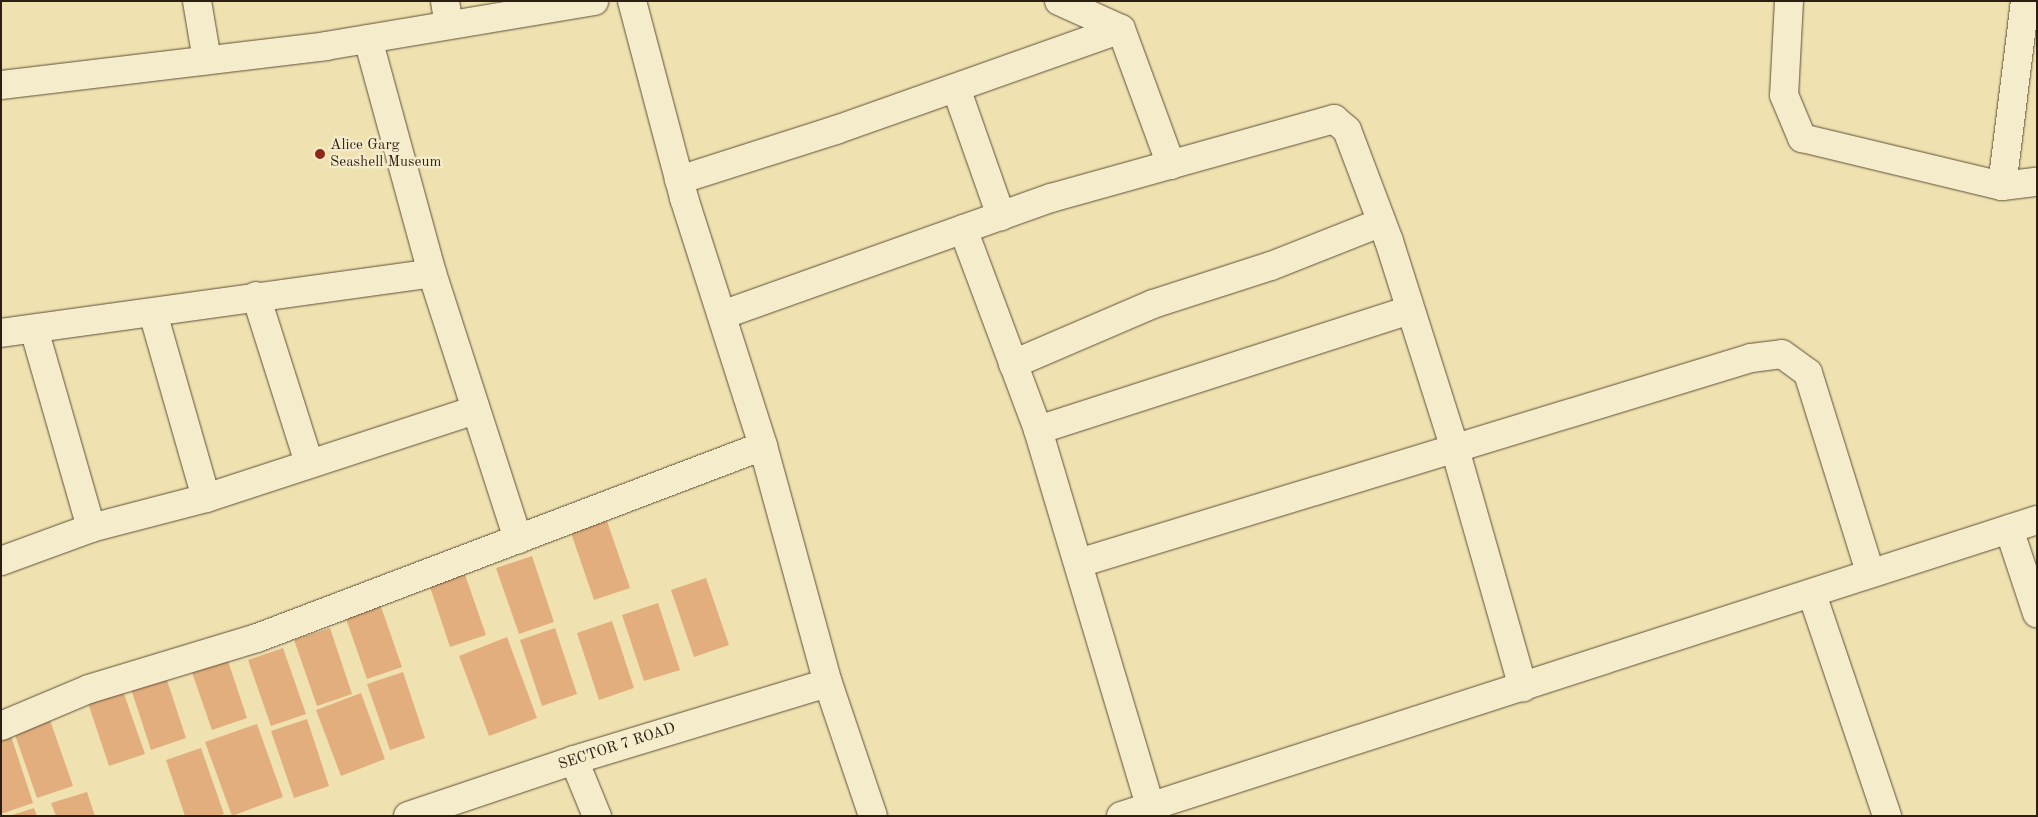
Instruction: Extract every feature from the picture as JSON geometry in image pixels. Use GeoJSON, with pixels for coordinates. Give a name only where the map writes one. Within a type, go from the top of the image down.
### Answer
{"type":"FeatureCollection","features":[{"type":"Feature","properties":{"kind":"street"},"geometry":{"type":"LineString","coordinates":[[197,1],[207,60]]}},
{"type":"Feature","properties":{"kind":"street"},"geometry":{"type":"LineString","coordinates":[[1,85],[368,39],[447,13],[594,1]]}},
{"type":"Feature","properties":{"kind":"street"},"geometry":{"type":"LineString","coordinates":[[632,1],[679,180],[763,446],[828,683],[873,816]]}},
{"type":"Feature","properties":{"kind":"street"},"geometry":{"type":"LineString","coordinates":[[1059,1],[1121,29],[1171,165]]}},
{"type":"Feature","properties":{"kind":"street"},"geometry":{"type":"LineString","coordinates":[[1789,1],[1784,95],[1802,138],[2002,186],[2037,182]]}},
{"type":"Feature","properties":{"kind":"street"},"geometry":{"type":"LineString","coordinates":[[2002,186],[2025,1]]}},
{"type":"Feature","properties":{"kind":"street"},"geometry":{"type":"LineString","coordinates":[[679,180],[956,88],[1121,29]]}},
{"type":"Feature","properties":{"kind":"street"},"geometry":{"type":"LineString","coordinates":[[368,39],[432,272],[474,410],[518,539]]}},
{"type":"Feature","properties":{"kind":"street"},"geometry":{"type":"LineString","coordinates":[[956,88],[1001,216]]}},
{"type":"Feature","properties":{"kind":"street"},"geometry":{"type":"LineString","coordinates":[[722,315],[1051,198],[1334,118],[1347,130],[1382,222],[1456,449],[1522,687]]}},
{"type":"Feature","properties":{"kind":"street"},"geometry":{"type":"LineString","coordinates":[[1013,364],[1152,304],[1271,266],[1382,222]]}},
{"type":"Feature","properties":{"kind":"street"},"geometry":{"type":"LineString","coordinates":[[963,229],[1038,430],[1079,563],[1167,808]]}},
{"type":"Feature","properties":{"kind":"street"},"geometry":{"type":"LineString","coordinates":[[1,333],[432,272]]}},
{"type":"Feature","properties":{"kind":"street"},"geometry":{"type":"LineString","coordinates":[[256,296],[310,463]]}},
{"type":"Feature","properties":{"kind":"street"},"geometry":{"type":"LineString","coordinates":[[1038,430],[1410,310]]}},
{"type":"Feature","properties":{"kind":"street"},"geometry":{"type":"LineString","coordinates":[[153,313],[206,498]]}},
{"type":"Feature","properties":{"kind":"street"},"geometry":{"type":"LineString","coordinates":[[34,329],[91,528]]}},
{"type":"Feature","properties":{"kind":"street"},"geometry":{"type":"LineString","coordinates":[[1079,563],[1752,358],[1782,354],[1808,373],[1870,572]]}},
{"type":"Feature","properties":{"kind":"street"},"geometry":{"type":"LineString","coordinates":[[1,561],[91,528],[206,498],[474,410]]}},
{"type":"Feature","properties":{"kind":"street"},"geometry":{"type":"LineString","coordinates":[[1,726],[89,689],[257,638],[763,446]]}},
{"type":"Feature","properties":{"kind":"street"},"geometry":{"type":"LineString","coordinates":[[1121,816],[1167,808],[1522,687],[1812,594],[1870,572],[2037,520]]}},
{"type":"Feature","properties":{"kind":"street"},"geometry":{"type":"LineString","coordinates":[[2009,529],[2037,612]]}},
{"type":"Feature","properties":{"kind":"street"},"geometry":{"type":"LineString","coordinates":[[1812,594],[1883,815]]}},
{"type":"Feature","properties":{"kind":"street","name":"SECTOR 7 ROAD"},"geometry":{"type":"LineString","coordinates":[[408,816],[574,760],[828,683]]}},
{"type":"Feature","properties":{"kind":"street"},"geometry":{"type":"LineString","coordinates":[[574,760],[598,816]]}},
{"type":"Feature","properties":{"kind":"building"},"geometry":{"type":"Polygon","coordinates":[[[607,521],[630,588],[594,600],[571,533],[607,521]]]}},
{"type":"Feature","properties":{"kind":"building"},"geometry":{"type":"Polygon","coordinates":[[[532,556],[554,622],[519,634],[496,568],[532,556]]]}},
{"type":"Feature","properties":{"kind":"building"},"geometry":{"type":"Polygon","coordinates":[[[463,569],[486,635],[450,647],[428,581],[463,569]]]}},
{"type":"Feature","properties":{"kind":"building"},"geometry":{"type":"Polygon","coordinates":[[[706,578],[729,645],[694,657],[671,590],[706,578]]]}},
{"type":"Feature","properties":{"kind":"building"},"geometry":{"type":"Polygon","coordinates":[[[379,601],[402,667],[367,679],[344,613],[379,601]]]}},
{"type":"Feature","properties":{"kind":"building"},"geometry":{"type":"Polygon","coordinates":[[[658,603],[680,670],[644,681],[622,615],[658,603]]]}},
{"type":"Feature","properties":{"kind":"building"},"geometry":{"type":"Polygon","coordinates":[[[612,621],[634,688],[599,700],[577,633],[612,621]]]}},
{"type":"Feature","properties":{"kind":"building"},"geometry":{"type":"Polygon","coordinates":[[[330,628],[352,694],[317,706],[294,640],[330,628]]]}},
{"type":"Feature","properties":{"kind":"building"},"geometry":{"type":"Polygon","coordinates":[[[555,628],[577,694],[542,706],[520,640],[555,628]]]}},
{"type":"Feature","properties":{"kind":"building"},"geometry":{"type":"Polygon","coordinates":[[[507,637],[537,718],[489,736],[459,656],[507,637]]]}},
{"type":"Feature","properties":{"kind":"building"},"geometry":{"type":"Polygon","coordinates":[[[283,648],[306,714],[271,726],[248,660],[283,648]]]}},
{"type":"Feature","properties":{"kind":"building"},"geometry":{"type":"Polygon","coordinates":[[[225,652],[247,718],[212,730],[189,664],[225,652]]]}},
{"type":"Feature","properties":{"kind":"building"},"geometry":{"type":"Polygon","coordinates":[[[164,671],[186,738],[151,750],[129,683],[164,671]]]}},
{"type":"Feature","properties":{"kind":"building"},"geometry":{"type":"Polygon","coordinates":[[[403,672],[425,738],[390,750],[367,684],[403,672]]]}},
{"type":"Feature","properties":{"kind":"building"},"geometry":{"type":"Polygon","coordinates":[[[122,688],[145,754],[109,766],[87,700],[122,688]]]}},
{"type":"Feature","properties":{"kind":"building"},"geometry":{"type":"Polygon","coordinates":[[[361,693],[385,759],[341,776],[316,710],[361,693]]]}},
{"type":"Feature","properties":{"kind":"building"},"geometry":{"type":"Polygon","coordinates":[[[307,719],[329,786],[294,798],[271,731],[307,719]]]}},
{"type":"Feature","properties":{"kind":"building"},"geometry":{"type":"Polygon","coordinates":[[[50,720],[73,786],[37,798],[14,732],[50,720]]]}},
{"type":"Feature","properties":{"kind":"building"},"geometry":{"type":"Polygon","coordinates":[[[257,724],[283,797],[232,816],[205,742],[257,724]]]}},
{"type":"Feature","properties":{"kind":"building"},"geometry":{"type":"Polygon","coordinates":[[[11,736],[33,803],[1,814],[1,740],[11,736]]]}},
{"type":"Feature","properties":{"kind":"building"},"geometry":{"type":"Polygon","coordinates":[[[201,748],[224,814],[218,816],[185,816],[166,760],[201,748]]]}},
{"type":"Feature","properties":{"kind":"building"},"geometry":{"type":"Polygon","coordinates":[[[87,792],[95,816],[56,816],[51,803],[87,792]]]}},
{"type":"Feature","properties":{"kind":"building"},"geometry":{"type":"Polygon","coordinates":[[[34,808],[37,816],[12,816],[12,815],[34,808]]]}},
{"type":"Feature","properties":{"kind":"place","name":"Alice Garg Seashell Museum"},"geometry":{"type":"Point","coordinates":[320,154]}}]}
